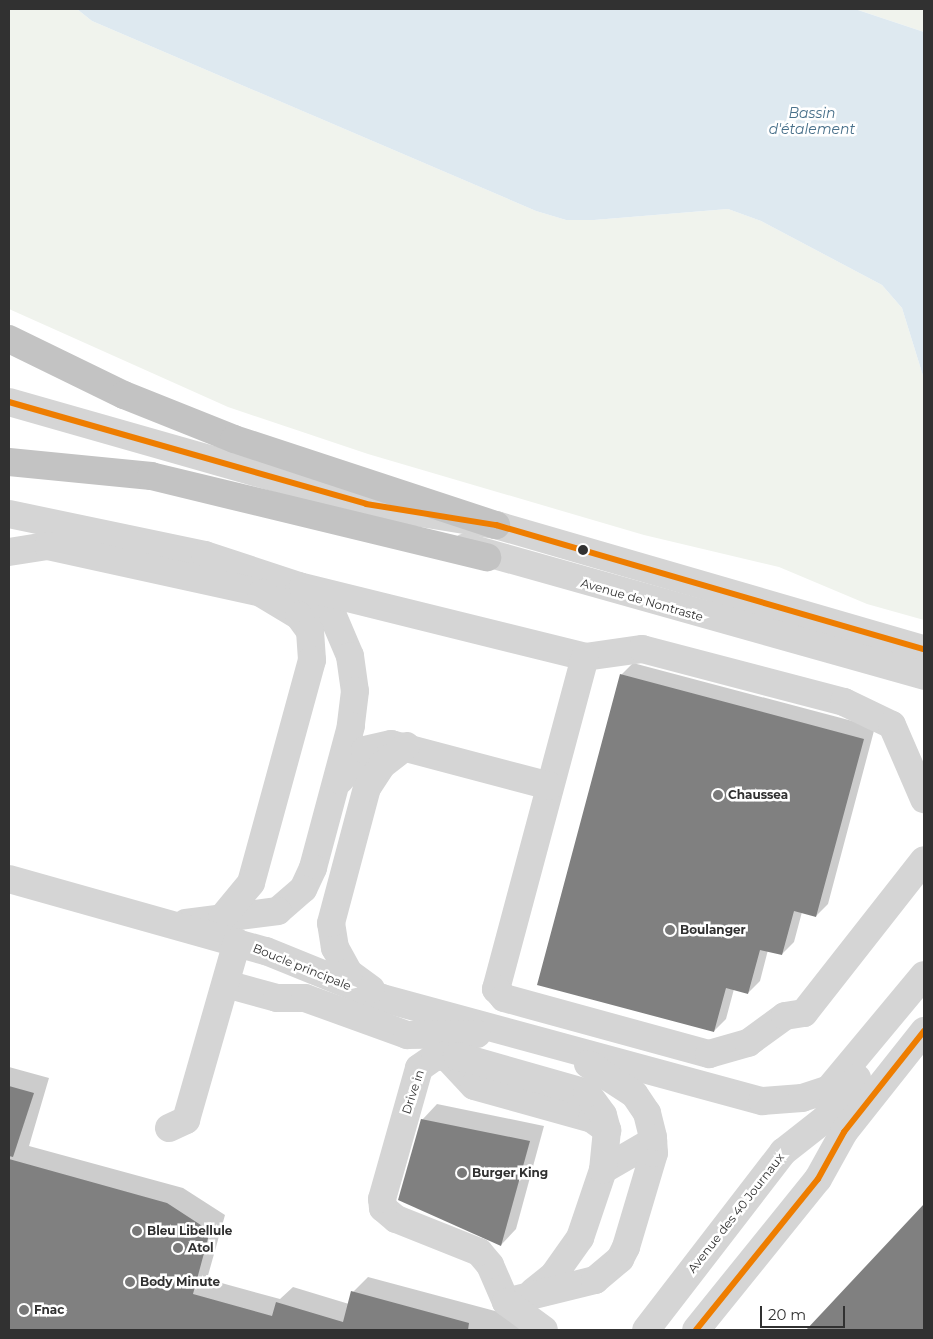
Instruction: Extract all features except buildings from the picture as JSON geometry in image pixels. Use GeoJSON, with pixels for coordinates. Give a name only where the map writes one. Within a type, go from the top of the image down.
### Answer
{"type":"FeatureCollection","features":[{"type":"Feature","properties":{"kind":"highway"},"geometry":{"type":"LineString","coordinates":[[9,339],[124,395],[234,439],[496,525]]}},
{"type":"Feature","properties":{"kind":"highway"},"geometry":{"type":"LineString","coordinates":[[9,462],[151,476],[487,557]]}},
{"type":"Feature","properties":{"kind":"street","name":"Avenue de Nontraste"},"geometry":{"type":"LineString","coordinates":[[9,402],[366,504],[496,525],[924,649]]}},
{"type":"Feature","properties":{"kind":"street","name":"Avenue de Nontraste"},"geometry":{"type":"LineString","coordinates":[[366,504],[487,557],[922,676]]}},
{"type":"Feature","properties":{"kind":"street"},"geometry":{"type":"LineString","coordinates":[[9,514],[205,555],[299,586],[585,657],[642,649],[844,702],[892,725],[924,798]]}},
{"type":"Feature","properties":{"kind":"street"},"geometry":{"type":"LineString","coordinates":[[9,552],[48,546],[261,592],[299,616],[310,631],[312,660],[251,883],[222,918]]}},
{"type":"Feature","properties":{"kind":"street"},"geometry":{"type":"LineString","coordinates":[[174,925],[222,918],[262,916],[278,911],[297,896],[313,868],[351,726],[356,691],[350,656],[333,616],[299,586]]}},
{"type":"Feature","properties":{"kind":"street"},"geometry":{"type":"LineString","coordinates":[[585,657],[496,989],[504,998],[709,1054],[748,1043],[785,1016],[804,1013],[924,860]]}},
{"type":"Feature","properties":{"kind":"street"},"geometry":{"type":"LineString","coordinates":[[332,794],[354,758],[365,750],[391,744],[406,746],[550,786]]}},
{"type":"Feature","properties":{"kind":"street"},"geometry":{"type":"LineString","coordinates":[[382,998],[349,973],[335,948],[331,923],[367,788],[382,765],[406,746]]}},
{"type":"Feature","properties":{"kind":"street","name":"Boucle principale"},"geometry":{"type":"LineString","coordinates":[[9,879],[237,942],[382,998],[743,1099],[802,1098],[829,1089],[924,975]]}},
{"type":"Feature","properties":{"kind":"street"},"geometry":{"type":"LineString","coordinates":[[169,1128],[186,1120],[237,942]]}},
{"type":"Feature","properties":{"kind":"street","name":"Avenue des 40 Journaux"},"geometry":{"type":"LineString","coordinates":[[646,1330],[783,1152],[825,1120],[924,983]]}},
{"type":"Feature","properties":{"kind":"street"},"geometry":{"type":"LineString","coordinates":[[226,984],[277,998],[305,998],[407,1035],[508,1033]]}},
{"type":"Feature","properties":{"kind":"street"},"geometry":{"type":"LineString","coordinates":[[696,1330],[818,1179],[844,1132],[924,1031]]}},
{"type":"Feature","properties":{"kind":"street"},"geometry":{"type":"LineString","coordinates":[[506,1302],[533,1292],[577,1287],[596,1280],[620,1259],[654,1153],[648,1113],[634,1094],[566,1049]]}},
{"type":"Feature","properties":{"kind":"street","name":"Drive in"},"geometry":{"type":"LineString","coordinates":[[506,1302],[490,1265],[479,1252],[396,1219],[383,1208],[382,1199],[419,1068],[445,1055],[578,1090],[595,1101],[607,1130],[603,1170],[580,1238],[553,1276],[533,1292]]}},
{"type":"Feature","properties":{"kind":"street"},"geometry":{"type":"LineString","coordinates":[[603,1170],[653,1141]]}},
{"type":"Feature","properties":{"kind":"street"},"geometry":{"type":"LineString","coordinates":[[506,1302],[544,1330]]}},
{"type":"Feature","properties":{"kind":"shaded area"},"geometry":{"type":"Polygon","coordinates":[[[9,9],[77,9],[92,21],[536,211],[566,220],[594,220],[728,209],[761,221],[882,285],[902,308],[924,379],[924,620],[867,604],[779,567],[644,535],[368,454],[228,407],[9,309],[9,9]]]}},
{"type":"Feature","properties":{"kind":"shaded area"},"geometry":{"type":"Polygon","coordinates":[[[855,9],[924,9],[924,32],[855,9]]]}},
{"type":"Feature","properties":{"kind":"water","name":"Bassin d'étalement"},"geometry":{"type":"Polygon","coordinates":[[[77,9],[855,9],[924,32],[924,379],[902,308],[882,285],[761,221],[728,209],[594,220],[566,220],[536,211],[92,21],[77,9]]]}},
{"type":"Feature","properties":{"kind":"transit line"},"geometry":{"type":"LineString","coordinates":[[9,402],[366,504],[496,525],[924,649]]}},
{"type":"Feature","properties":{"kind":"transit line"},"geometry":{"type":"LineString","coordinates":[[696,1330],[818,1179],[844,1132],[924,1031]]}},
{"type":"Feature","properties":{"kind":"place","name":"Chaussea"},"geometry":{"type":"Point","coordinates":[718,795]}},
{"type":"Feature","properties":{"kind":"place","name":"Boulanger"},"geometry":{"type":"Point","coordinates":[670,930]}},
{"type":"Feature","properties":{"kind":"place","name":"Burger King"},"geometry":{"type":"Point","coordinates":[462,1173]}},
{"type":"Feature","properties":{"kind":"place","name":"Bleu Libellule"},"geometry":{"type":"Point","coordinates":[137,1231]}},
{"type":"Feature","properties":{"kind":"place","name":"Atol"},"geometry":{"type":"Point","coordinates":[178,1248]}},
{"type":"Feature","properties":{"kind":"place","name":"Body Minute"},"geometry":{"type":"Point","coordinates":[130,1282]}},
{"type":"Feature","properties":{"kind":"place","name":"Fnac"},"geometry":{"type":"Point","coordinates":[24,1310]}}]}
